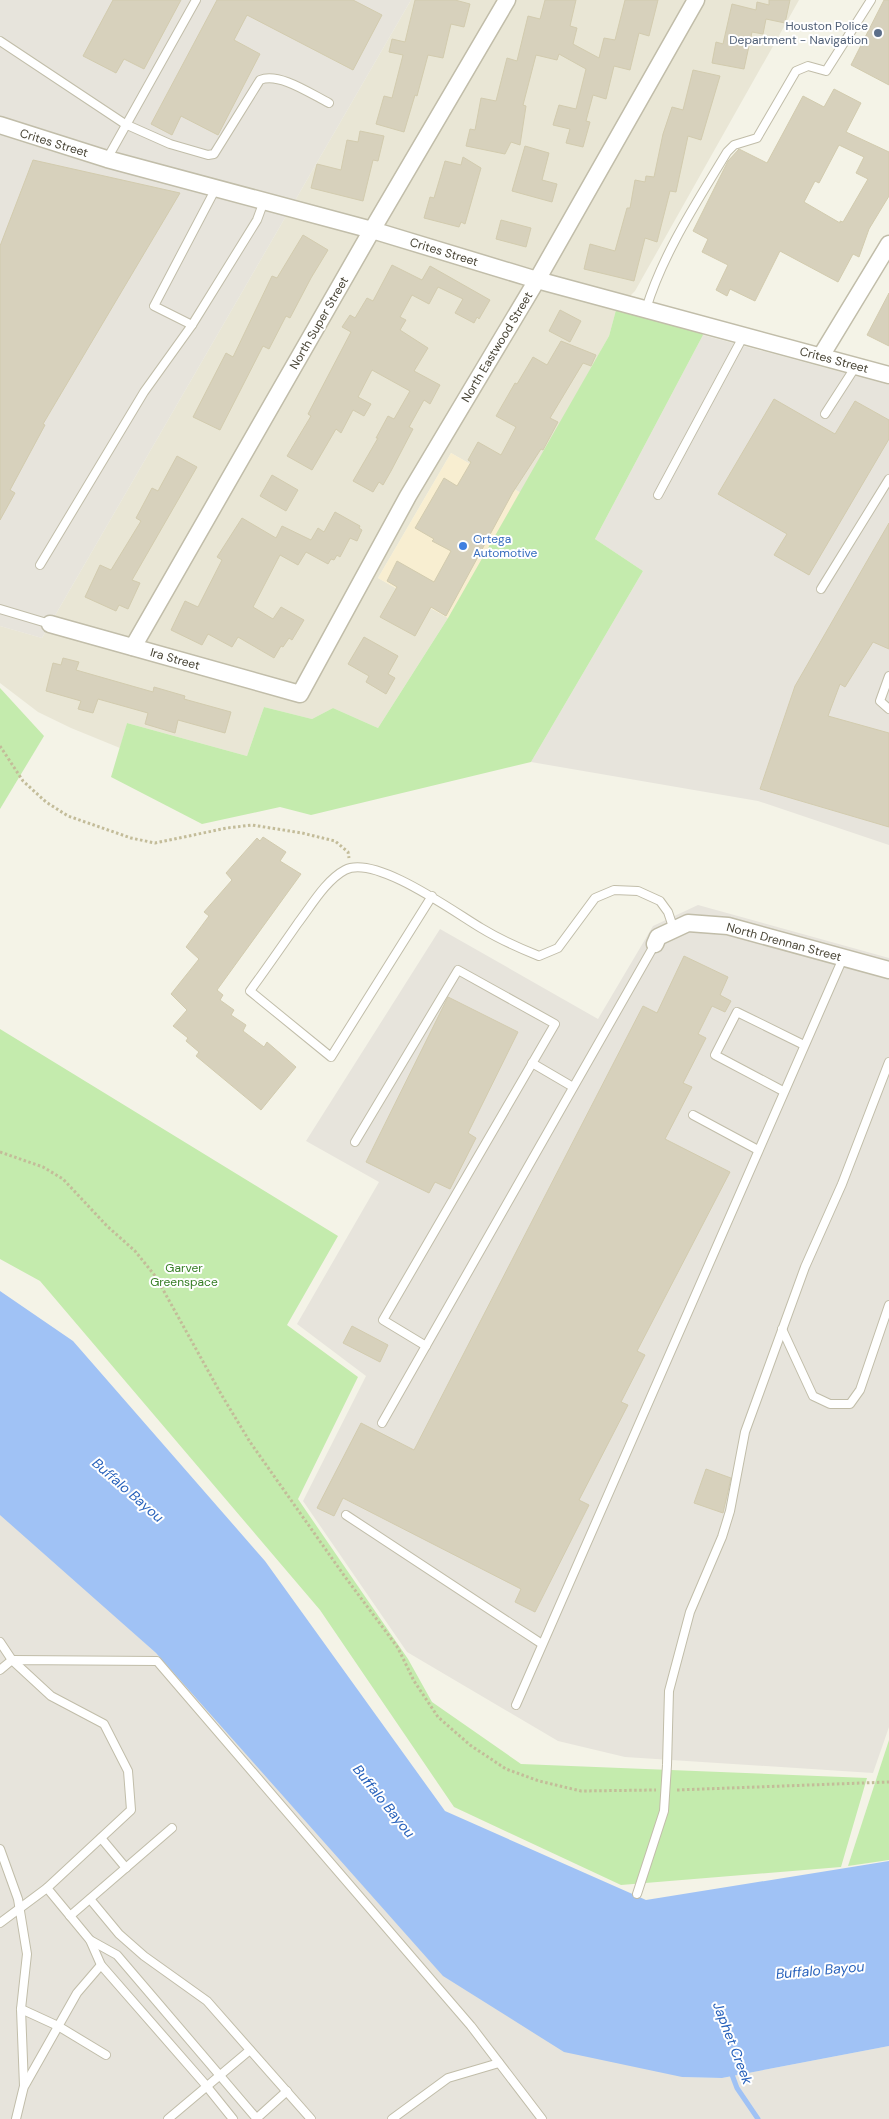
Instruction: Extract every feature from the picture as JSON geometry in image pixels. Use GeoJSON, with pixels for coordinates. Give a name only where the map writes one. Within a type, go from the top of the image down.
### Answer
{"type":"FeatureCollection","features":[{"type":"Feature","properties":{"kind":"street","name":"North Super Street"},"geometry":{"type":"LineString","coordinates":[[133,647],[372,230],[507,0]]}},
{"type":"Feature","properties":{"kind":"street","name":"North Eastwood Street"},"geometry":{"type":"LineString","coordinates":[[300,694],[408,496],[537,280],[696,0]]}},
{"type":"Feature","properties":{"kind":"street","name":"Crites Street"},"geometry":{"type":"LineString","coordinates":[[0,125],[107,159],[372,230],[537,280],[889,375]]}},
{"type":"Feature","properties":{"kind":"street"},"geometry":{"type":"LineString","coordinates":[[821,356],[889,244]]}},
{"type":"Feature","properties":{"kind":"street","name":"Ira Street"},"geometry":{"type":"LineString","coordinates":[[50,624],[300,694]]}},
{"type":"Feature","properties":{"kind":"street","name":"North Drennan Street"},"geometry":{"type":"LineString","coordinates":[[655,944],[658,937],[688,923],[728,926],[889,970]]}},
{"type":"Feature","properties":{"kind":"lane"},"geometry":{"type":"LineString","coordinates":[[107,159],[196,0]]}},
{"type":"Feature","properties":{"kind":"lane"},"geometry":{"type":"LineString","coordinates":[[646,309],[652,288],[686,221],[727,152],[734,145],[757,138],[796,71],[808,66],[826,72],[871,0]]}},
{"type":"Feature","properties":{"kind":"lane"},"geometry":{"type":"LineString","coordinates":[[0,41],[125,124],[170,144],[208,155],[214,154],[260,80],[267,77],[279,78],[329,103]]}},
{"type":"Feature","properties":{"kind":"lane"},"geometry":{"type":"LineString","coordinates":[[192,325],[154,306],[216,188]]}},
{"type":"Feature","properties":{"kind":"lane"},"geometry":{"type":"LineString","coordinates":[[40,565],[144,392],[192,325],[257,220],[264,201]]}},
{"type":"Feature","properties":{"kind":"lane"},"geometry":{"type":"LineString","coordinates":[[658,495],[744,336]]}},
{"type":"Feature","properties":{"kind":"lane"},"geometry":{"type":"LineString","coordinates":[[825,414],[856,366]]}},
{"type":"Feature","properties":{"kind":"lane"},"geometry":{"type":"LineString","coordinates":[[821,589],[889,479]]}},
{"type":"Feature","properties":{"kind":"lane"},"geometry":{"type":"LineString","coordinates":[[0,610],[50,624]]}},
{"type":"Feature","properties":{"kind":"lane"},"geometry":{"type":"LineString","coordinates":[[889,676],[880,701],[889,709]]}},
{"type":"Feature","properties":{"kind":"lane"},"geometry":{"type":"LineString","coordinates":[[432,896],[331,1057],[250,991],[323,889],[346,869],[371,868],[432,896],[481,929],[516,947],[539,956],[558,948],[595,898],[614,890],[638,891],[660,901],[668,912],[674,930]]}},
{"type":"Feature","properties":{"kind":"lane"},"geometry":{"type":"LineString","coordinates":[[382,1423],[655,944]]}},
{"type":"Feature","properties":{"kind":"lane"},"geometry":{"type":"LineString","coordinates":[[516,1705],[843,958]]}},
{"type":"Feature","properties":{"kind":"lane"},"geometry":{"type":"LineString","coordinates":[[355,1142],[458,970],[555,1024],[383,1320],[426,1346]]}},
{"type":"Feature","properties":{"kind":"lane"},"geometry":{"type":"LineString","coordinates":[[784,1091],[715,1055],[736,1012],[804,1046]]}},
{"type":"Feature","properties":{"kind":"lane"},"geometry":{"type":"LineString","coordinates":[[637,1894],[664,1811],[669,1691],[678,1651],[690,1612],[722,1537],[736,1484],[745,1432],[805,1267],[842,1184],[889,1062]]}},
{"type":"Feature","properties":{"kind":"lane"},"geometry":{"type":"LineString","coordinates":[[532,1063],[573,1086]]}},
{"type":"Feature","properties":{"kind":"lane"},"geometry":{"type":"LineString","coordinates":[[693,1115],[758,1150]]}},
{"type":"Feature","properties":{"kind":"lane"},"geometry":{"type":"LineString","coordinates":[[782,1329],[813,1396],[830,1404],[850,1404],[860,1390],[889,1305]]}},
{"type":"Feature","properties":{"kind":"lane"},"geometry":{"type":"LineString","coordinates":[[346,1515],[542,1644]]}},
{"type":"Feature","properties":{"kind":"lane"},"geometry":{"type":"LineString","coordinates":[[0,1642],[12,1660],[51,1696],[104,1724],[128,1771],[131,1810],[47,1888],[0,1923]]}},
{"type":"Feature","properties":{"kind":"lane"},"geometry":{"type":"LineString","coordinates":[[0,1670],[12,1660],[157,1661],[471,2026],[542,2119]]}},
{"type":"Feature","properties":{"kind":"lane"},"geometry":{"type":"LineString","coordinates":[[70,1916],[172,1828]]}},
{"type":"Feature","properties":{"kind":"lane"},"geometry":{"type":"LineString","coordinates":[[101,1838],[126,1868]]}},
{"type":"Feature","properties":{"kind":"lane"},"geometry":{"type":"LineString","coordinates":[[0,1849],[20,1908],[27,1954],[21,2009],[24,2086],[16,2119]]}},
{"type":"Feature","properties":{"kind":"lane"},"geometry":{"type":"LineString","coordinates":[[47,1888],[90,1940],[101,1965],[207,2086],[233,2119]]}},
{"type":"Feature","properties":{"kind":"lane"},"geometry":{"type":"LineString","coordinates":[[90,1899],[119,1934],[144,1956],[207,2001],[311,2119]]}},
{"type":"Feature","properties":{"kind":"lane"},"geometry":{"type":"LineString","coordinates":[[90,1940],[117,1955],[257,2119],[287,2091]]}},
{"type":"Feature","properties":{"kind":"lane"},"geometry":{"type":"LineString","coordinates":[[24,2086],[77,1993],[101,1965]]}},
{"type":"Feature","properties":{"kind":"lane"},"geometry":{"type":"LineString","coordinates":[[21,2009],[58,2026],[106,2055]]}},
{"type":"Feature","properties":{"kind":"lane"},"geometry":{"type":"LineString","coordinates":[[168,2119],[250,2050]]}},
{"type":"Feature","properties":{"kind":"lane"},"geometry":{"type":"LineString","coordinates":[[392,2119],[448,2078],[499,2063]]}},
{"type":"Feature","properties":{"kind":"path"},"geometry":{"type":"LineString","coordinates":[[0,746],[23,781],[46,802],[68,816],[101,828],[131,838],[155,843],[227,828],[252,825],[302,833],[335,841],[348,852],[351,869]]}},
{"type":"Feature","properties":{"kind":"path"},"geometry":{"type":"LineString","coordinates":[[0,1152],[43,1167],[63,1179],[107,1226],[146,1263],[156,1276],[221,1394],[250,1442],[398,1648],[414,1681],[438,1717],[470,1745],[506,1769],[540,1781],[581,1790],[666,1790],[882,1784],[889,1782]]}},
{"type":"Feature","properties":{"kind":"shaded area"},"geometry":{"type":"Polygon","coordinates":[[[0,0],[411,0],[42,638],[0,626],[0,0]]]}},
{"type":"Feature","properties":{"kind":"shaded area"},"geometry":{"type":"Polygon","coordinates":[[[411,0],[799,0],[635,291],[616,310],[609,336],[521,493],[451,453],[378,578],[448,618],[378,728],[333,708],[312,719],[264,707],[247,756],[127,723],[120,748],[38,712],[0,683],[0,626],[42,638],[411,0]]]}},
{"type":"Feature","properties":{"kind":"shaded area"},"geometry":{"type":"Polygon","coordinates":[[[703,335],[889,385],[889,845],[758,801],[531,762],[643,571],[595,539],[703,335]]]}},
{"type":"Feature","properties":{"kind":"shaded area","name":"Ortega Automotive"},"geometry":{"type":"Polygon","coordinates":[[[451,453],[521,493],[448,618],[378,578],[451,453]]]}},
{"type":"Feature","properties":{"kind":"shaded area"},"geometry":{"type":"Polygon","coordinates":[[[698,905],[889,958],[889,1727],[873,1773],[625,1757],[558,1741],[407,1652],[303,1501],[366,1376],[297,1324],[379,1182],[306,1141],[440,929],[598,1019],[653,926],[698,905]]]}},
{"type":"Feature","properties":{"kind":"shaded area"},"geometry":{"type":"Polygon","coordinates":[[[0,1512],[156,1653],[682,2077],[722,2078],[889,2046],[889,2119],[0,2119],[0,1512]]]}},
{"type":"Feature","properties":{"kind":"green space"},"geometry":{"type":"Polygon","coordinates":[[[616,310],[701,332],[703,335],[595,539],[643,571],[531,762],[311,815],[280,807],[202,824],[111,777],[127,723],[247,756],[264,707],[312,719],[333,708],[378,728],[448,618],[609,336],[616,310]]]}},
{"type":"Feature","properties":{"kind":"green space"},"geometry":{"type":"Polygon","coordinates":[[[0,688],[44,736],[0,809],[0,688]]]}},
{"type":"Feature","properties":{"kind":"green space","name":"Garver Greenspace"},"geometry":{"type":"Polygon","coordinates":[[[0,1029],[338,1236],[287,1325],[358,1377],[298,1499],[408,1659],[432,1702],[521,1764],[867,1778],[841,1867],[621,1885],[454,1807],[320,1610],[40,1281],[0,1259],[0,1029]]]}},
{"type":"Feature","properties":{"kind":"green space"},"geometry":{"type":"Polygon","coordinates":[[[889,1740],[889,1860],[848,1866],[889,1740]]]}},
{"type":"Feature","properties":{"kind":"water","name":"Buffalo Bayou"},"geometry":{"type":"Polygon","coordinates":[[[0,1291],[73,1341],[265,1561],[445,1811],[646,1900],[889,1861],[889,2046],[722,2078],[682,2077],[564,2052],[443,1976],[156,1653],[0,1515],[0,1291]]]}},
{"type":"Feature","properties":{"kind":"building"},"geometry":{"type":"Polygon","coordinates":[[[113,0],[181,0],[144,69],[124,59],[116,73],[83,56],[113,0]]]}},
{"type":"Feature","properties":{"kind":"building"},"geometry":{"type":"Polygon","coordinates":[[[217,0],[353,0],[382,15],[353,70],[247,15],[234,40],[260,54],[218,135],[181,116],[172,135],[151,124],[217,0]]]}},
{"type":"Feature","properties":{"kind":"building"},"geometry":{"type":"Polygon","coordinates":[[[415,0],[455,0],[470,4],[464,27],[451,24],[443,58],[428,55],[417,96],[415,95],[404,132],[376,124],[384,96],[392,98],[403,55],[389,52],[392,39],[405,42],[415,0]]]}},
{"type":"Feature","properties":{"kind":"building"},"geometry":{"type":"Polygon","coordinates":[[[545,0],[576,0],[570,26],[577,28],[573,44],[599,58],[604,38],[615,40],[625,0],[658,0],[649,36],[639,33],[630,70],[614,66],[606,99],[593,95],[586,121],[590,122],[583,147],[566,143],[570,129],[553,125],[559,105],[576,109],[586,69],[559,54],[557,60],[536,55],[523,105],[526,106],[520,145],[511,142],[505,154],[466,146],[470,129],[475,130],[481,98],[496,101],[507,58],[517,61],[528,16],[540,19],[545,0]]]}},
{"type":"Feature","properties":{"kind":"building"},"geometry":{"type":"Polygon","coordinates":[[[769,0],[790,0],[785,23],[766,19],[763,34],[752,32],[744,69],[712,63],[716,42],[723,44],[732,4],[756,10],[757,2],[769,5],[769,0]]]}},
{"type":"Feature","properties":{"kind":"building","name":"Houston Police Department - Navigation"},"geometry":{"type":"Polygon","coordinates":[[[884,0],[889,0],[889,85],[851,65],[884,0]]]}},
{"type":"Feature","properties":{"kind":"building"},"geometry":{"type":"Polygon","coordinates":[[[693,70],[720,76],[701,140],[688,136],[676,192],[670,191],[657,242],[645,238],[634,281],[584,269],[590,244],[615,251],[627,208],[630,208],[635,180],[645,182],[646,176],[654,177],[663,134],[672,107],[683,110],[693,70]]]}},
{"type":"Feature","properties":{"kind":"building"},"geometry":{"type":"Polygon","coordinates":[[[834,89],[861,103],[846,132],[889,152],[889,196],[869,229],[859,257],[853,254],[838,282],[780,251],[755,301],[730,289],[727,296],[716,290],[728,265],[702,252],[708,239],[693,231],[728,161],[739,149],[767,163],[803,96],[824,107],[834,89]],[[839,145],[819,183],[815,181],[804,202],[840,223],[840,221],[843,222],[868,179],[856,173],[864,157],[839,145]]]}},
{"type":"Feature","properties":{"kind":"building"},"geometry":{"type":"Polygon","coordinates":[[[360,131],[384,136],[378,161],[373,160],[363,201],[311,188],[317,164],[341,170],[347,140],[358,142],[360,131]]]}},
{"type":"Feature","properties":{"kind":"building"},"geometry":{"type":"Polygon","coordinates":[[[525,146],[549,153],[542,180],[557,184],[552,202],[512,191],[525,146]]]}},
{"type":"Feature","properties":{"kind":"building"},"geometry":{"type":"Polygon","coordinates":[[[463,157],[481,168],[465,224],[461,222],[459,227],[424,218],[430,197],[434,198],[445,161],[461,165],[463,157]]]}},
{"type":"Feature","properties":{"kind":"building"},"geometry":{"type":"Polygon","coordinates":[[[33,160],[180,193],[43,424],[45,425],[10,490],[15,493],[0,520],[0,246],[33,160]]]}},
{"type":"Feature","properties":{"kind":"building"},"geometry":{"type":"Polygon","coordinates":[[[501,220],[531,228],[526,247],[496,239],[501,220]]]}},
{"type":"Feature","properties":{"kind":"building"},"geometry":{"type":"Polygon","coordinates":[[[303,235],[328,250],[290,318],[286,316],[269,349],[263,346],[220,430],[193,417],[226,353],[233,357],[272,276],[277,278],[303,235]]]}},
{"type":"Feature","properties":{"kind":"building"},"geometry":{"type":"Polygon","coordinates":[[[392,265],[422,280],[430,266],[490,300],[479,319],[477,317],[474,323],[455,313],[463,299],[438,287],[429,304],[412,295],[400,317],[406,320],[400,330],[428,348],[414,371],[440,385],[430,404],[424,400],[409,427],[413,429],[391,471],[383,485],[379,482],[373,492],[353,481],[378,438],[376,438],[388,416],[394,419],[410,391],[372,370],[358,397],[371,404],[364,416],[353,410],[341,433],[336,429],[312,470],[287,456],[311,416],[308,414],[351,332],[342,327],[350,315],[355,318],[367,298],[373,301],[392,265]]]}},
{"type":"Feature","properties":{"kind":"building"},"geometry":{"type":"Polygon","coordinates":[[[889,293],[889,346],[867,335],[889,293]]]}},
{"type":"Feature","properties":{"kind":"building"},"geometry":{"type":"Polygon","coordinates":[[[560,310],[581,321],[570,342],[549,331],[560,310]]]}},
{"type":"Feature","properties":{"kind":"building"},"geometry":{"type":"Polygon","coordinates":[[[561,341],[596,355],[591,366],[583,363],[550,418],[558,422],[543,450],[541,449],[513,492],[446,616],[431,607],[415,636],[380,617],[397,587],[387,581],[397,561],[434,582],[451,551],[432,541],[434,539],[415,528],[444,478],[457,486],[471,462],[468,460],[478,442],[501,455],[516,427],[496,416],[533,357],[547,365],[561,341]]]}},
{"type":"Feature","properties":{"kind":"building"},"geometry":{"type":"Polygon","coordinates":[[[774,399],[835,434],[855,401],[889,420],[889,439],[809,575],[774,555],[787,534],[718,494],[774,399]]]}},
{"type":"Feature","properties":{"kind":"building"},"geometry":{"type":"Polygon","coordinates":[[[177,456],[197,467],[132,580],[140,583],[128,609],[119,605],[116,611],[85,597],[100,565],[111,570],[141,521],[136,518],[152,488],[158,491],[177,456]]]}},
{"type":"Feature","properties":{"kind":"building"},"geometry":{"type":"Polygon","coordinates":[[[272,475],[298,490],[286,511],[260,496],[272,475]]]}},
{"type":"Feature","properties":{"kind":"building"},"geometry":{"type":"Polygon","coordinates":[[[335,512],[360,526],[359,528],[362,530],[357,541],[350,538],[340,557],[337,555],[328,564],[306,552],[298,565],[280,555],[253,607],[273,619],[281,607],[304,620],[292,640],[289,638],[283,647],[281,646],[274,658],[238,637],[232,647],[208,634],[202,645],[171,630],[185,601],[198,607],[222,560],[217,557],[242,518],[276,538],[282,526],[311,540],[318,528],[324,532],[335,512]]]}},
{"type":"Feature","properties":{"kind":"building"},"geometry":{"type":"Polygon","coordinates":[[[889,523],[889,649],[873,642],[845,687],[840,684],[828,716],[889,733],[889,827],[760,789],[795,686],[889,523]]]}},
{"type":"Feature","properties":{"kind":"building"},"geometry":{"type":"Polygon","coordinates":[[[364,637],[398,656],[388,674],[395,678],[386,694],[366,682],[369,676],[348,664],[364,637]]]}},
{"type":"Feature","properties":{"kind":"building"},"geometry":{"type":"Polygon","coordinates":[[[63,658],[79,662],[76,670],[153,692],[154,687],[185,696],[184,699],[231,712],[225,733],[178,720],[175,733],[145,724],[148,713],[98,699],[93,713],[78,709],[81,701],[46,691],[53,663],[61,665],[63,658]]]}},
{"type":"Feature","properties":{"kind":"building"},"geometry":{"type":"Polygon","coordinates":[[[263,837],[286,852],[280,861],[301,874],[217,990],[223,995],[220,1000],[234,1010],[231,1015],[246,1025],[243,1031],[264,1047],[267,1042],[296,1067],[261,1110],[196,1056],[199,1052],[186,1041],[188,1038],[173,1026],[187,1010],[171,994],[199,959],[186,947],[209,916],[204,912],[232,880],[226,873],[257,838],[260,841],[263,837]]]}},
{"type":"Feature","properties":{"kind":"building"},"geometry":{"type":"Polygon","coordinates":[[[684,956],[728,977],[720,995],[731,1001],[725,1012],[712,1006],[698,1034],[706,1038],[683,1083],[692,1087],[665,1139],[730,1172],[637,1351],[645,1355],[621,1402],[628,1405],[579,1500],[589,1505],[535,1612],[515,1602],[521,1589],[343,1498],[334,1516],[317,1508],[361,1423],[414,1450],[643,1006],[657,1013],[684,956]]]}},
{"type":"Feature","properties":{"kind":"building"},"geometry":{"type":"Polygon","coordinates":[[[448,997],[518,1032],[468,1133],[476,1138],[450,1189],[435,1182],[429,1193],[366,1162],[448,997]]]}},
{"type":"Feature","properties":{"kind":"building"},"geometry":{"type":"Polygon","coordinates":[[[352,1326],[388,1345],[380,1362],[343,1343],[352,1326]]]}},
{"type":"Feature","properties":{"kind":"building"},"geometry":{"type":"Polygon","coordinates":[[[706,1469],[731,1478],[723,1513],[694,1503],[706,1469]]]}},
{"type":"Feature","properties":{"kind":"waterway","name":"Japhet Creek"},"geometry":{"type":"LineString","coordinates":[[731,2072],[737,2088],[758,2119]]}},
{"type":"Feature","properties":{"kind":"place","name":"Houston Police Department - Navigation"},"geometry":{"type":"Point","coordinates":[878,33]}},
{"type":"Feature","properties":{"kind":"place","name":"Ortega Automotive"},"geometry":{"type":"Point","coordinates":[463,546]}}]}
